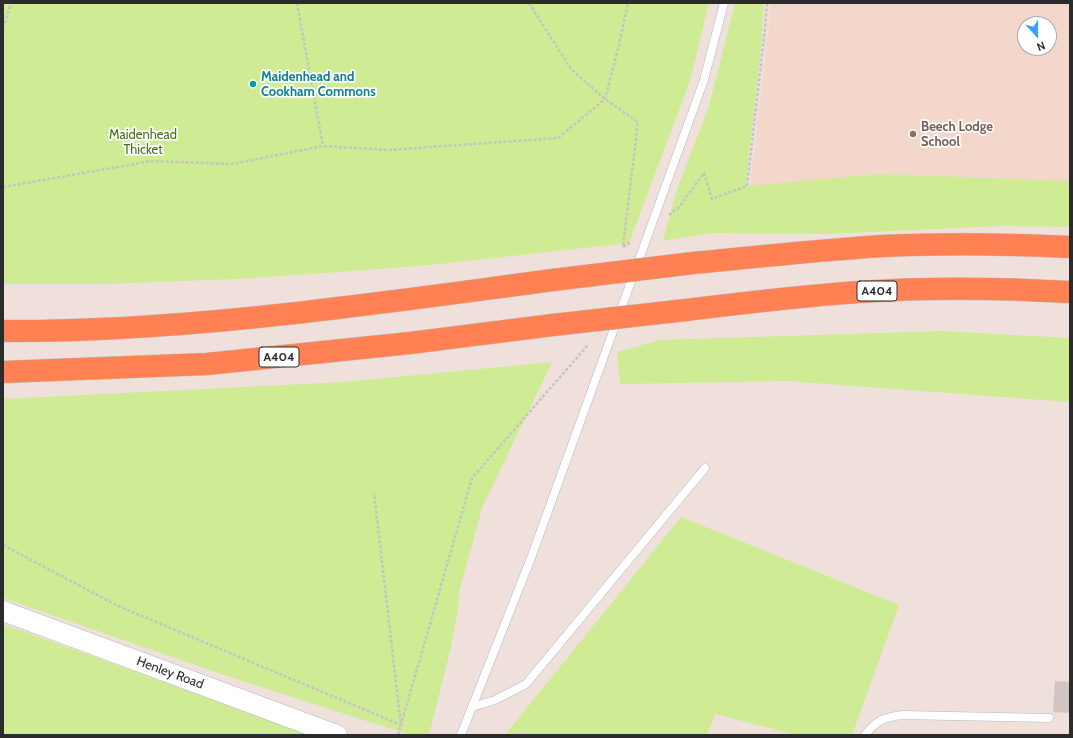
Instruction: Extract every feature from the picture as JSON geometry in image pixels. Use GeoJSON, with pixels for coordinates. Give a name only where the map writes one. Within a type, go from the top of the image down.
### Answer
{"type":"FeatureCollection","features":[{"type":"Feature","properties":{"kind":"highway"},"geometry":{"type":"LineString","coordinates":[[3,331],[121,327],[227,320],[326,310],[553,280],[777,254],[883,246],[967,244],[1070,247]]}},
{"type":"Feature","properties":{"kind":"highway","name":"A404"},"geometry":{"type":"LineString","coordinates":[[3,372],[207,364],[410,343],[767,300],[859,292],[1007,289],[1070,292]]}},
{"type":"Feature","properties":{"kind":"street","name":"Henley Road"},"geometry":{"type":"LineString","coordinates":[[3,611],[337,735]]}},
{"type":"Feature","properties":{"kind":"lane"},"geometry":{"type":"LineString","coordinates":[[461,735],[531,558],[704,80],[724,3]]}},
{"type":"Feature","properties":{"kind":"lane"},"geometry":{"type":"LineString","coordinates":[[472,707],[494,700],[526,684],[704,468]]}},
{"type":"Feature","properties":{"kind":"lane"},"geometry":{"type":"LineString","coordinates":[[865,735],[874,724],[888,716],[1049,718]]}},
{"type":"Feature","properties":{"kind":"path"},"geometry":{"type":"LineString","coordinates":[[3,28],[11,3]]}},
{"type":"Feature","properties":{"kind":"path"},"geometry":{"type":"LineString","coordinates":[[297,3],[323,146]]}},
{"type":"Feature","properties":{"kind":"path"},"geometry":{"type":"LineString","coordinates":[[529,3],[571,69],[605,99],[638,122],[623,247],[649,231],[679,207],[704,173],[712,199],[747,186],[767,3]]}},
{"type":"Feature","properties":{"kind":"path"},"geometry":{"type":"LineString","coordinates":[[3,187],[152,161],[232,164],[323,146],[389,150],[558,138],[605,99],[628,3]]}},
{"type":"Feature","properties":{"kind":"path"},"geometry":{"type":"LineString","coordinates":[[398,735],[472,478],[588,345]]}},
{"type":"Feature","properties":{"kind":"path"},"geometry":{"type":"LineString","coordinates":[[374,493],[401,725]]}},
{"type":"Feature","properties":{"kind":"path"},"geometry":{"type":"LineString","coordinates":[[3,545],[118,606],[401,725]]}},
{"type":"Feature","properties":{"kind":"shaded area","name":"Beech Lodge School"},"geometry":{"type":"Polygon","coordinates":[[[770,3],[1070,3],[1070,181],[880,174],[750,186],[769,26],[770,3]]]}},
{"type":"Feature","properties":{"kind":"green space","name":"Maidenhead Thicket"},"geometry":{"type":"Polygon","coordinates":[[[3,3],[709,3],[690,81],[629,243],[430,265],[326,273],[234,279],[106,284],[3,284],[3,3]]]}},
{"type":"Feature","properties":{"kind":"green space"},"geometry":{"type":"Polygon","coordinates":[[[735,3],[764,3],[761,47],[746,183],[747,186],[880,174],[1070,181],[1070,227],[1003,226],[824,234],[711,233],[663,241],[676,192],[709,106],[735,3]]]}},
{"type":"Feature","properties":{"kind":"green space"},"geometry":{"type":"Polygon","coordinates":[[[941,331],[1070,338],[1070,402],[787,381],[620,384],[617,352],[660,340],[941,331]]]}},
{"type":"Feature","properties":{"kind":"green space"},"geometry":{"type":"Polygon","coordinates":[[[552,362],[482,508],[459,592],[458,610],[451,647],[429,735],[410,735],[224,675],[3,598],[3,399],[344,382],[552,362]]]}},
{"type":"Feature","properties":{"kind":"green space"},"geometry":{"type":"Polygon","coordinates":[[[681,517],[899,605],[852,735],[796,735],[715,714],[707,735],[505,735],[681,517]]]}},
{"type":"Feature","properties":{"kind":"green space"},"geometry":{"type":"Polygon","coordinates":[[[3,624],[310,735],[3,735],[3,624]]]}},
{"type":"Feature","properties":{"kind":"building"},"geometry":{"type":"Polygon","coordinates":[[[1055,681],[1070,682],[1070,713],[1053,712],[1055,681]]]}},
{"type":"Feature","properties":{"kind":"place","name":"Maidenhead and Cookham Commons"},"geometry":{"type":"Point","coordinates":[253,84]}},
{"type":"Feature","properties":{"kind":"place","name":"Beech Lodge School"},"geometry":{"type":"Point","coordinates":[913,134]}}]}
